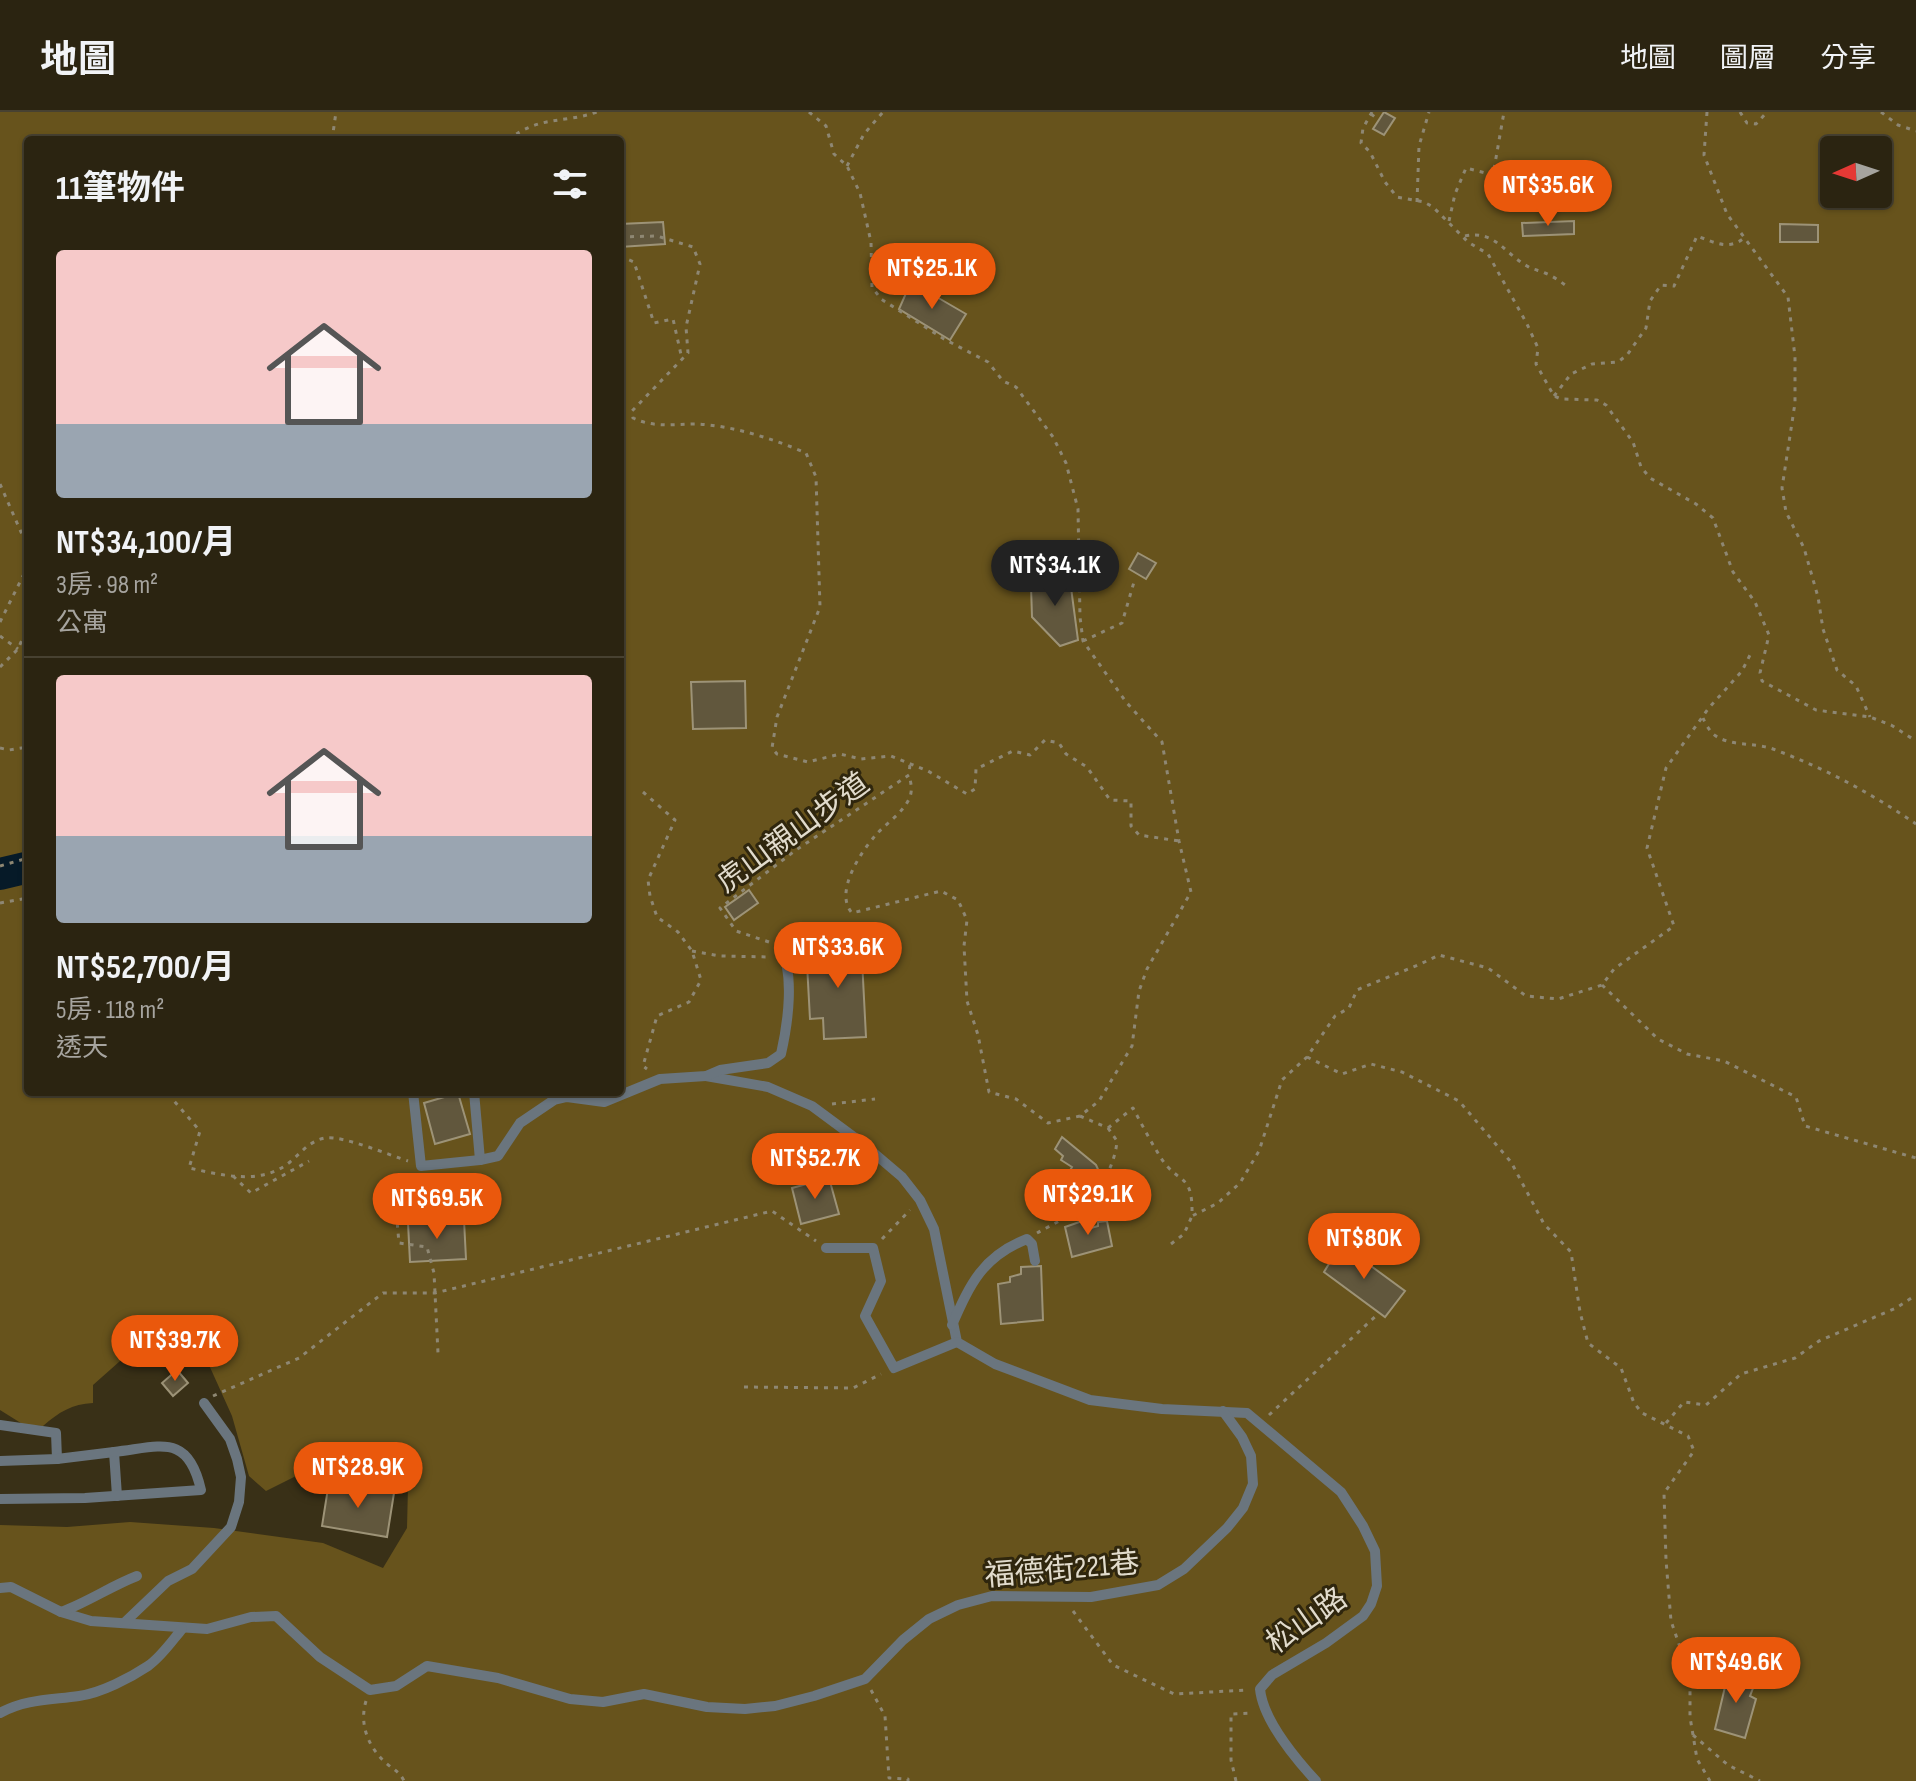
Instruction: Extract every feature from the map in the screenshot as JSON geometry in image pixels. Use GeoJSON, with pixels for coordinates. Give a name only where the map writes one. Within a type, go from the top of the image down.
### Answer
{"type":"FeatureCollection","features":[{"type":"Feature","properties":{"kind":"lane"},"geometry":{"type":"LineString","coordinates":[[706,1076],[720,1070],[768,1063],[781,1054],[788,1022],[786,957],[780,945]]}},
{"type":"Feature","properties":{"kind":"lane"},"geometry":{"type":"LineString","coordinates":[[624,1094],[660,1079],[706,1076],[768,1087],[812,1106],[892,1169],[920,1200],[934,1229],[957,1342],[995,1364],[1090,1400],[1162,1409],[1223,1411]]}},
{"type":"Feature","properties":{"kind":"lane"},"geometry":{"type":"LineString","coordinates":[[413,1096],[421,1166],[498,1156],[520,1123],[554,1100],[567,1097],[604,1102],[619,1096]]}},
{"type":"Feature","properties":{"kind":"lane"},"geometry":{"type":"LineString","coordinates":[[474,1096],[480,1160]]}},
{"type":"Feature","properties":{"kind":"lane"},"geometry":{"type":"LineString","coordinates":[[952,1325],[963,1300],[987,1262],[1007,1247],[1027,1239],[1032,1244],[1035,1261]]}},
{"type":"Feature","properties":{"kind":"lane"},"geometry":{"type":"LineString","coordinates":[[826,1248],[873,1248],[881,1281],[865,1316],[894,1368],[957,1342]]}},
{"type":"Feature","properties":{"kind":"lane"},"geometry":{"type":"LineString","coordinates":[[124,1623],[168,1581],[192,1569],[231,1527],[239,1502],[241,1477],[230,1439],[204,1403]]}},
{"type":"Feature","properties":{"kind":"lane","name":"松山路"},"geometry":{"type":"LineString","coordinates":[[1223,1411],[1247,1413],[1341,1492],[1375,1551],[1377,1586],[1363,1616],[1326,1643],[1272,1675],[1260,1689],[1264,1712],[1316,1781]]}},
{"type":"Feature","properties":{"kind":"lane","name":"福德街221巷"},"geometry":{"type":"LineString","coordinates":[[370,1690],[396,1686],[427,1666],[498,1678],[570,1699],[603,1702],[644,1694],[707,1707],[745,1709],[775,1706],[865,1679],[903,1640],[929,1619],[958,1605],[992,1596],[1091,1597],[1158,1585],[1184,1569],[1227,1528],[1243,1508],[1253,1484],[1251,1456],[1223,1411]]}},
{"type":"Feature","properties":{"kind":"lane"},"geometry":{"type":"LineString","coordinates":[[0,1425],[56,1433],[57,1459]]}},
{"type":"Feature","properties":{"kind":"lane"},"geometry":{"type":"LineString","coordinates":[[0,1461],[57,1459],[173,1446],[183,1451],[191,1462],[198,1474],[201,1490],[0,1499]]}},
{"type":"Feature","properties":{"kind":"lane"},"geometry":{"type":"LineString","coordinates":[[114,1452],[117,1496]]}},
{"type":"Feature","properties":{"kind":"lane"},"geometry":{"type":"LineString","coordinates":[[61,1612],[86,1602],[114,1584],[137,1576]]}},
{"type":"Feature","properties":{"kind":"lane"},"geometry":{"type":"LineString","coordinates":[[0,1588],[11,1587],[61,1612],[91,1621],[207,1629],[251,1617],[276,1616],[320,1657],[370,1690]]}},
{"type":"Feature","properties":{"kind":"lane"},"geometry":{"type":"LineString","coordinates":[[0,1713],[16,1705],[52,1697],[81,1696],[108,1686],[150,1665],[182,1629]]}},
{"type":"Feature","properties":{"kind":"path"},"geometry":{"type":"LineString","coordinates":[[333,136],[336,112]]}},
{"type":"Feature","properties":{"kind":"path"},"geometry":{"type":"LineString","coordinates":[[515,136],[541,121],[578,118],[597,112]]}},
{"type":"Feature","properties":{"kind":"path"},"geometry":{"type":"LineString","coordinates":[[809,112],[826,126],[834,154],[847,166],[860,193],[871,242],[872,287],[881,299],[988,362],[1003,381],[1016,387],[1053,437],[1066,463],[1078,509],[1083,641],[1126,702],[1162,742],[1191,892],[1143,980],[1132,1046],[1099,1101],[1080,1116],[1108,1128],[1117,1141],[1112,1163],[1082,1207],[1027,1239]]}},
{"type":"Feature","properties":{"kind":"path"},"geometry":{"type":"LineString","coordinates":[[847,166],[864,134],[883,112]]}},
{"type":"Feature","properties":{"kind":"path"},"geometry":{"type":"LineString","coordinates":[[1417,202],[1419,146],[1429,112]]}},
{"type":"Feature","properties":{"kind":"path"},"geometry":{"type":"LineString","coordinates":[[1493,175],[1504,112]]}},
{"type":"Feature","properties":{"kind":"path"},"geometry":{"type":"LineString","coordinates":[[1707,112],[1704,155],[1727,214],[1788,297],[1795,357],[1795,403],[1782,488],[1786,512],[1804,548],[1818,597],[1823,629],[1837,670],[1856,686],[1870,717]]}},
{"type":"Feature","properties":{"kind":"path"},"geometry":{"type":"LineString","coordinates":[[1740,112],[1747,123],[1756,124],[1767,112]]}},
{"type":"Feature","properties":{"kind":"path"},"geometry":{"type":"LineString","coordinates":[[1881,112],[1898,125],[1916,131]]}},
{"type":"Feature","properties":{"kind":"path"},"geometry":{"type":"LineString","coordinates":[[1379,120],[1372,113],[1363,128],[1361,143],[1370,152],[1390,190],[1397,197],[1424,202],[1433,207],[1468,242],[1488,254],[1527,324],[1538,348],[1536,364],[1554,396],[1597,400],[1606,405],[1633,442],[1641,467],[1650,478],[1696,504],[1713,518],[1735,577],[1755,602],[1769,635],[1760,673],[1762,681],[1816,710],[1870,717],[1891,725],[1916,741]]}},
{"type":"Feature","properties":{"kind":"path"},"geometry":{"type":"LineString","coordinates":[[1449,221],[1455,194],[1466,168],[1526,183],[1566,184],[1594,196]]}},
{"type":"Feature","properties":{"kind":"path"},"geometry":{"type":"LineString","coordinates":[[1465,236],[1486,235],[1499,242],[1518,261],[1531,269],[1547,273],[1568,287]]}},
{"type":"Feature","properties":{"kind":"path"},"geometry":{"type":"LineString","coordinates":[[624,237],[657,236],[693,247],[700,264],[686,327],[688,353],[683,361]]}},
{"type":"Feature","properties":{"kind":"path"},"geometry":{"type":"LineString","coordinates":[[1554,396],[1571,374],[1592,364],[1618,362],[1627,355],[1646,328],[1650,301],[1661,285],[1674,286],[1697,236],[1724,246],[1736,244],[1744,238]]}},
{"type":"Feature","properties":{"kind":"path"},"geometry":{"type":"LineString","coordinates":[[624,258],[634,262],[654,323],[673,319],[683,361]]}},
{"type":"Feature","properties":{"kind":"path","name":"虎山親山步道"},"geometry":{"type":"LineString","coordinates":[[683,361],[632,411],[633,418],[645,424],[696,424],[767,436],[806,453],[816,477],[820,607],[777,717],[772,748],[777,754],[808,762],[840,754],[861,759],[891,756],[910,763],[912,788],[909,798],[872,838],[856,865],[845,885],[846,907],[852,913],[941,891],[958,900],[967,920],[964,946],[967,1001],[978,1035],[989,1092],[1016,1099],[1048,1123],[1080,1116]]}},
{"type":"Feature","properties":{"kind":"path"},"geometry":{"type":"LineString","coordinates":[[0,484],[24,539]]}},
{"type":"Feature","properties":{"kind":"path"},"geometry":{"type":"LineString","coordinates":[[0,622],[24,574]]}},
{"type":"Feature","properties":{"kind":"path"},"geometry":{"type":"LineString","coordinates":[[1083,641],[1122,623],[1134,582]]}},
{"type":"Feature","properties":{"kind":"path"},"geometry":{"type":"LineString","coordinates":[[0,667],[18,649],[24,635]]}},
{"type":"Feature","properties":{"kind":"path"},"geometry":{"type":"LineString","coordinates":[[0,636],[18,649]]}},
{"type":"Feature","properties":{"kind":"path"},"geometry":{"type":"LineString","coordinates":[[1192,1216],[1218,1203],[1240,1183],[1259,1151],[1282,1080],[1307,1057],[1335,1016],[1349,1008],[1357,990],[1407,972],[1439,955],[1488,968],[1526,996],[1558,999],[1602,985],[1614,969],[1674,926],[1647,848],[1666,768],[1742,671],[1752,651]]}},
{"type":"Feature","properties":{"kind":"path"},"geometry":{"type":"LineString","coordinates":[[1703,718],[1712,733],[1729,741],[1766,746],[1804,761],[1843,779],[1916,824]]}},
{"type":"Feature","properties":{"kind":"path"},"geometry":{"type":"LineString","coordinates":[[910,763],[967,794],[975,789],[976,769],[1013,751],[1030,755],[1045,740],[1059,743],[1066,754],[1087,767],[1110,800],[1131,801],[1131,826],[1139,835],[1179,841]]}},
{"type":"Feature","properties":{"kind":"path"},"geometry":{"type":"LineString","coordinates":[[0,748],[24,748]]}},
{"type":"Feature","properties":{"kind":"path","name":"虎山親山步道"},"geometry":{"type":"LineString","coordinates":[[780,945],[736,931],[720,908],[796,850],[909,775]]}},
{"type":"Feature","properties":{"kind":"path"},"geometry":{"type":"LineString","coordinates":[[643,792],[675,820],[648,880],[650,896],[657,917],[678,932],[692,951],[701,980],[689,1002],[657,1016],[643,1066],[660,1079]]}},
{"type":"Feature","properties":{"kind":"path"},"geometry":{"type":"LineString","coordinates":[[0,866],[24,859]]}},
{"type":"Feature","properties":{"kind":"path"},"geometry":{"type":"LineString","coordinates":[[0,903],[24,899]]}},
{"type":"Feature","properties":{"kind":"path"},"geometry":{"type":"LineString","coordinates":[[692,951],[720,956],[786,957]]}},
{"type":"Feature","properties":{"kind":"path"},"geometry":{"type":"LineString","coordinates":[[1602,985],[1658,1039],[1687,1054],[1724,1061],[1796,1097],[1805,1126],[1916,1158]]}},
{"type":"Feature","properties":{"kind":"path"},"geometry":{"type":"LineString","coordinates":[[1307,1057],[1342,1074],[1371,1064],[1402,1072],[1459,1101],[1511,1162],[1544,1224],[1571,1252],[1588,1343],[1621,1368],[1634,1403],[1642,1413],[1688,1436],[1694,1451],[1664,1493],[1666,1560],[1671,1621],[1690,1676],[1690,1717],[1697,1759],[1710,1781]]}},
{"type":"Feature","properties":{"kind":"path"},"geometry":{"type":"LineString","coordinates":[[170,1096],[200,1131],[189,1168],[233,1176],[275,1173],[306,1146],[328,1137],[421,1166],[408,1194],[394,1187],[399,1243],[427,1247],[434,1273],[438,1353]]}},
{"type":"Feature","properties":{"kind":"path"},"geometry":{"type":"LineString","coordinates":[[812,1106],[875,1099]]}},
{"type":"Feature","properties":{"kind":"path"},"geometry":{"type":"LineString","coordinates":[[1108,1128],[1133,1108],[1163,1162],[1184,1178],[1192,1197],[1192,1216],[1184,1234],[1171,1244]]}},
{"type":"Feature","properties":{"kind":"path"},"geometry":{"type":"LineString","coordinates":[[233,1176],[251,1193],[309,1161]]}},
{"type":"Feature","properties":{"kind":"path"},"geometry":{"type":"LineString","coordinates":[[873,1248],[920,1200]]}},
{"type":"Feature","properties":{"kind":"path"},"geometry":{"type":"LineString","coordinates":[[204,1403],[219,1391],[299,1358],[383,1293],[435,1293],[772,1211],[826,1248]]}},
{"type":"Feature","properties":{"kind":"path"},"geometry":{"type":"LineString","coordinates":[[1666,1423],[1684,1402],[1706,1405],[1741,1374],[1795,1358],[1819,1341],[1896,1308],[1916,1295]]}},
{"type":"Feature","properties":{"kind":"path"},"geometry":{"type":"LineString","coordinates":[[1260,1423],[1379,1313]]}},
{"type":"Feature","properties":{"kind":"path"},"geometry":{"type":"LineString","coordinates":[[744,1387],[853,1388],[894,1368]]}},
{"type":"Feature","properties":{"kind":"path"},"geometry":{"type":"LineString","coordinates":[[1064,1598],[1113,1665],[1174,1694],[1260,1689]]}},
{"type":"Feature","properties":{"kind":"path"},"geometry":{"type":"LineString","coordinates":[[865,1679],[885,1716],[889,1778],[908,1781]]}},
{"type":"Feature","properties":{"kind":"path"},"geometry":{"type":"LineString","coordinates":[[370,1690],[362,1713],[365,1735],[384,1762],[400,1773],[404,1781]]}},
{"type":"Feature","properties":{"kind":"path"},"geometry":{"type":"LineString","coordinates":[[1236,1781],[1231,1760],[1231,1714],[1264,1712]]}},
{"type":"Feature","properties":{"kind":"path"},"geometry":{"type":"LineString","coordinates":[[1693,1735],[1728,1765],[1760,1781]]}},
{"type":"Feature","properties":{"kind":"shaded area"},"geometry":{"type":"Polygon","coordinates":[[[0,112],[1916,112],[1916,1781],[0,1781],[0,1525],[67,1527],[130,1522],[214,1528],[323,1543],[383,1568],[407,1528],[408,1486],[389,1469],[296,1476],[266,1491],[249,1476],[232,1416],[209,1365],[175,1357],[146,1338],[93,1385],[93,1403],[66,1410],[43,1426],[24,1425],[0,1410],[0,112]]]}},
{"type":"Feature","properties":{"kind":"building"},"geometry":{"type":"Polygon","coordinates":[[[1384,112],[1395,118],[1384,135],[1373,129],[1384,112]]]}},
{"type":"Feature","properties":{"kind":"building"},"geometry":{"type":"Polygon","coordinates":[[[1574,221],[1574,234],[1523,236],[1522,223],[1574,221]]]}},
{"type":"Feature","properties":{"kind":"building"},"geometry":{"type":"Polygon","coordinates":[[[663,222],[665,244],[624,247],[624,224],[663,222]]]}},
{"type":"Feature","properties":{"kind":"building"},"geometry":{"type":"Polygon","coordinates":[[[1780,224],[1818,225],[1818,242],[1780,242],[1780,224]]]}},
{"type":"Feature","properties":{"kind":"building"},"geometry":{"type":"Polygon","coordinates":[[[911,282],[966,314],[950,340],[899,309],[911,282]]]}},
{"type":"Feature","properties":{"kind":"building"},"geometry":{"type":"Polygon","coordinates":[[[1138,553],[1156,563],[1146,579],[1129,569],[1138,553]]]}},
{"type":"Feature","properties":{"kind":"building"},"geometry":{"type":"Polygon","coordinates":[[[1052,571],[1070,580],[1078,640],[1060,646],[1032,617],[1031,586],[1052,571]]]}},
{"type":"Feature","properties":{"kind":"building"},"geometry":{"type":"Polygon","coordinates":[[[745,681],[746,728],[693,729],[691,682],[745,681]]]}},
{"type":"Feature","properties":{"kind":"building"},"geometry":{"type":"Polygon","coordinates":[[[749,890],[758,903],[734,920],[725,907],[749,890]]]}},
{"type":"Feature","properties":{"kind":"building"},"geometry":{"type":"Polygon","coordinates":[[[861,940],[866,1037],[824,1039],[823,1018],[810,1019],[807,964],[821,963],[819,942],[861,940]]]}},
{"type":"Feature","properties":{"kind":"building"},"geometry":{"type":"Polygon","coordinates":[[[459,1096],[470,1134],[435,1144],[424,1103],[459,1096]]]}},
{"type":"Feature","properties":{"kind":"building"},"geometry":{"type":"Polygon","coordinates":[[[1062,1137],[1096,1165],[1102,1178],[1092,1191],[1068,1174],[1072,1167],[1061,1160],[1063,1156],[1055,1149],[1062,1137]]]}},
{"type":"Feature","properties":{"kind":"building"},"geometry":{"type":"Polygon","coordinates":[[[829,1178],[839,1214],[801,1224],[792,1188],[829,1178]]]}},
{"type":"Feature","properties":{"kind":"building"},"geometry":{"type":"Polygon","coordinates":[[[1088,1219],[1091,1228],[1098,1226],[1098,1222],[1107,1221],[1112,1246],[1072,1257],[1065,1227],[1088,1219]]]}},
{"type":"Feature","properties":{"kind":"building"},"geometry":{"type":"Polygon","coordinates":[[[464,1220],[466,1259],[410,1262],[408,1223],[464,1220]]]}},
{"type":"Feature","properties":{"kind":"building"},"geometry":{"type":"Polygon","coordinates":[[[1341,1244],[1405,1291],[1385,1317],[1324,1272],[1341,1244]]]}},
{"type":"Feature","properties":{"kind":"building"},"geometry":{"type":"Polygon","coordinates":[[[1041,1266],[1043,1320],[1001,1324],[998,1284],[1010,1282],[1010,1277],[1021,1274],[1021,1267],[1041,1266]]]}},
{"type":"Feature","properties":{"kind":"building"},"geometry":{"type":"Polygon","coordinates":[[[177,1370],[188,1383],[173,1396],[162,1383],[177,1370]]]}},
{"type":"Feature","properties":{"kind":"building"},"geometry":{"type":"Polygon","coordinates":[[[329,1482],[394,1493],[387,1537],[322,1526],[329,1482]]]}},
{"type":"Feature","properties":{"kind":"building"},"geometry":{"type":"Polygon","coordinates":[[[1729,1670],[1749,1674],[1747,1682],[1755,1683],[1750,1696],[1756,1699],[1745,1738],[1715,1729],[1729,1670]]]}},
{"type":"Feature","properties":{"kind":"waterway"},"geometry":{"type":"LineString","coordinates":[[0,874],[24,868]]}}]}
